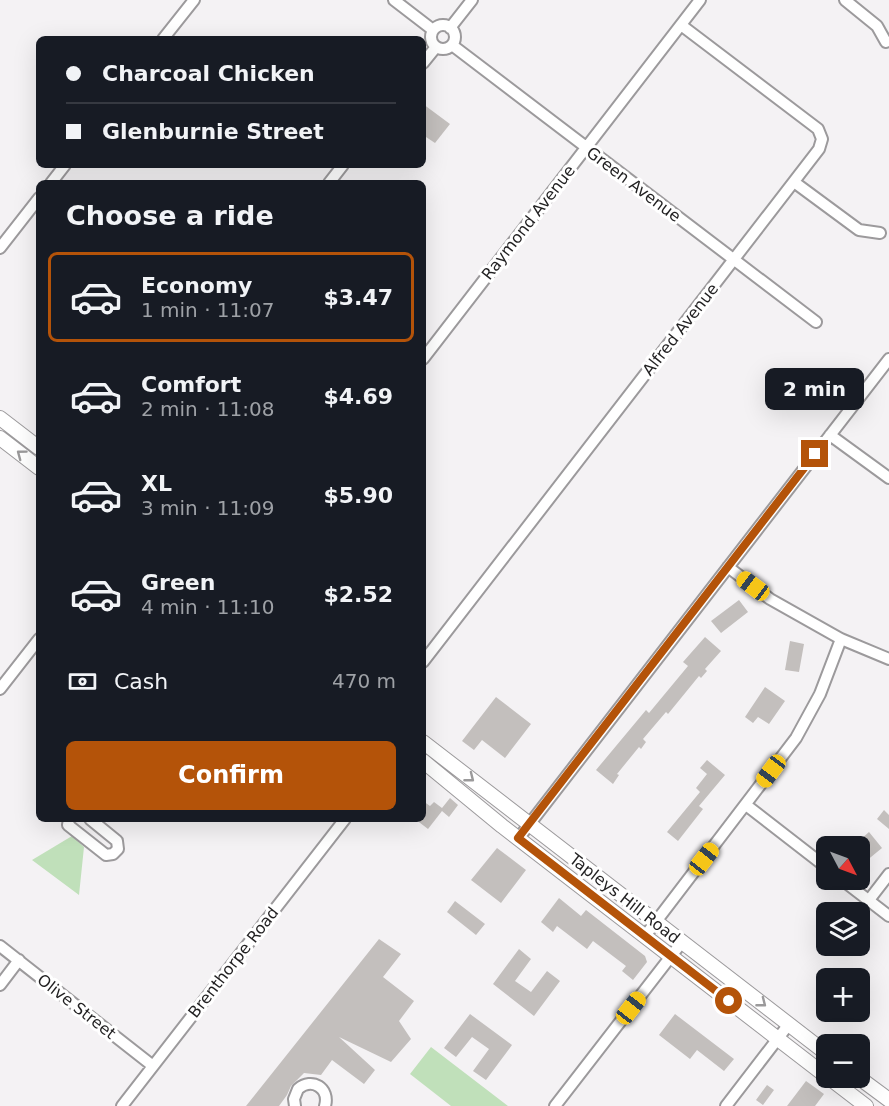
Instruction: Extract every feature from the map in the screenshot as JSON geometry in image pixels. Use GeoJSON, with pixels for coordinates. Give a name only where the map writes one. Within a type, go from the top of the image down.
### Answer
{"type":"FeatureCollection","features":[{"type":"Feature","properties":{"kind":"main road"},"geometry":{"type":"LineString","coordinates":[[0,418],[36,446]]}},
{"type":"Feature","properties":{"kind":"main road"},"geometry":{"type":"LineString","coordinates":[[1,441],[36,466]]}},
{"type":"Feature","properties":{"kind":"main road","name":"Tapleys Hill Road"},"geometry":{"type":"LineString","coordinates":[[426,744],[816,1045]]}},
{"type":"Feature","properties":{"kind":"main road","name":"Tapleys Hill Road"},"geometry":{"type":"LineString","coordinates":[[426,763],[518,838],[816,1067]]}},
{"type":"Feature","properties":{"kind":"main road"},"geometry":{"type":"LineString","coordinates":[[870,1086],[889,1100]]}},
{"type":"Feature","properties":{"kind":"main road","name":"Tapleys Hill Road"},"geometry":{"type":"LineString","coordinates":[[843,1088],[866,1106]]}},
{"type":"Feature","properties":{"kind":"street"},"geometry":{"type":"LineString","coordinates":[[165,36],[194,0]]}},
{"type":"Feature","properties":{"kind":"street"},"geometry":{"type":"LineString","coordinates":[[394,0],[433,30]]}},
{"type":"Feature","properties":{"kind":"street"},"geometry":{"type":"LineString","coordinates":[[450,28],[472,0]]}},
{"type":"Feature","properties":{"kind":"street","name":"Raymond Avenue"},"geometry":{"type":"LineString","coordinates":[[426,355],[700,0]]}},
{"type":"Feature","properties":{"kind":"street"},"geometry":{"type":"LineString","coordinates":[[844,0],[877,26],[886,42]]}},
{"type":"Feature","properties":{"kind":"street"},"geometry":{"type":"LineString","coordinates":[[443,25],[450,28],[455,34],[452,45],[442,49],[436,47],[431,37],[433,30],[443,25]]}},
{"type":"Feature","properties":{"kind":"street","name":"Alfred Avenue"},"geometry":{"type":"LineString","coordinates":[[426,658],[819,149],[822,139],[818,129],[681,25]]}},
{"type":"Feature","properties":{"kind":"street","name":"Green Avenue"},"geometry":{"type":"LineString","coordinates":[[452,45],[816,322]]}},
{"type":"Feature","properties":{"kind":"street"},"geometry":{"type":"LineString","coordinates":[[426,59],[436,47]]}},
{"type":"Feature","properties":{"kind":"street"},"geometry":{"type":"LineString","coordinates":[[53,180],[63,168]]}},
{"type":"Feature","properties":{"kind":"street"},"geometry":{"type":"LineString","coordinates":[[332,180],[342,168]]}},
{"type":"Feature","properties":{"kind":"street"},"geometry":{"type":"LineString","coordinates":[[794,182],[859,230],[880,233]]}},
{"type":"Feature","properties":{"kind":"street"},"geometry":{"type":"LineString","coordinates":[[0,248],[36,202]]}},
{"type":"Feature","properties":{"kind":"street"},"geometry":{"type":"LineString","coordinates":[[518,838],[889,359]]}},
{"type":"Feature","properties":{"kind":"street"},"geometry":{"type":"LineString","coordinates":[[1,441],[14,428]]}},
{"type":"Feature","properties":{"kind":"street"},"geometry":{"type":"LineString","coordinates":[[830,435],[889,478]]}},
{"type":"Feature","properties":{"kind":"street"},"geometry":{"type":"LineString","coordinates":[[728,567],[770,599],[841,639],[889,659]]}},
{"type":"Feature","properties":{"kind":"street"},"geometry":{"type":"LineString","coordinates":[[645,936],[796,738],[820,694],[841,639]]}},
{"type":"Feature","properties":{"kind":"street"},"geometry":{"type":"LineString","coordinates":[[0,689],[36,643]]}},
{"type":"Feature","properties":{"kind":"street"},"geometry":{"type":"LineString","coordinates":[[746,805],[816,859]]}},
{"type":"Feature","properties":{"kind":"street"},"geometry":{"type":"LineString","coordinates":[[68,822],[68,825],[106,855],[113,854],[117,849],[117,841],[94,822]]}},
{"type":"Feature","properties":{"kind":"street","name":"Brenthorpe Road"},"geometry":{"type":"LineString","coordinates":[[122,1106],[343,822]]}},
{"type":"Feature","properties":{"kind":"street"},"geometry":{"type":"LineString","coordinates":[[869,900],[889,874]]}},
{"type":"Feature","properties":{"kind":"street"},"geometry":{"type":"LineString","coordinates":[[856,890],[889,916]]}},
{"type":"Feature","properties":{"kind":"street"},"geometry":{"type":"LineString","coordinates":[[555,1106],[682,942]]}},
{"type":"Feature","properties":{"kind":"street","name":"Olive Street"},"geometry":{"type":"LineString","coordinates":[[0,946],[153,1066]]}},
{"type":"Feature","properties":{"kind":"street"},"geometry":{"type":"LineString","coordinates":[[0,985],[19,960]]}},
{"type":"Feature","properties":{"kind":"street"},"geometry":{"type":"LineString","coordinates":[[726,1106],[789,1024]]}},
{"type":"Feature","properties":{"kind":"street"},"geometry":{"type":"LineString","coordinates":[[295,1106],[294,1099],[298,1089],[311,1083],[324,1091],[325,1106]]}},
{"type":"Feature","properties":{"kind":"green space"},"geometry":{"type":"Polygon","coordinates":[[[72,836],[84,847],[79,895],[32,860],[72,836]]]}},
{"type":"Feature","properties":{"kind":"green space"},"geometry":{"type":"Polygon","coordinates":[[[431,1047],[508,1106],[451,1106],[410,1074],[431,1047]]]}},
{"type":"Feature","properties":{"kind":"building"},"geometry":{"type":"Polygon","coordinates":[[[426,106],[450,124],[435,143],[426,137],[426,106]]]}},
{"type":"Feature","properties":{"kind":"building"},"geometry":{"type":"Polygon","coordinates":[[[739,600],[748,612],[721,633],[711,621],[739,600]]]}},
{"type":"Feature","properties":{"kind":"building"},"geometry":{"type":"Polygon","coordinates":[[[705,637],[721,651],[705,669],[707,671],[701,678],[699,676],[668,714],[666,712],[643,739],[646,742],[641,749],[639,747],[617,774],[619,775],[613,784],[596,770],[646,710],[649,713],[688,666],[683,662],[705,637]]]}},
{"type":"Feature","properties":{"kind":"building"},"geometry":{"type":"Polygon","coordinates":[[[790,641],[804,644],[799,672],[785,670],[790,641]]]}},
{"type":"Feature","properties":{"kind":"building"},"geometry":{"type":"Polygon","coordinates":[[[765,687],[785,701],[769,724],[758,717],[753,723],[745,717],[765,687]]]}},
{"type":"Feature","properties":{"kind":"building"},"geometry":{"type":"Polygon","coordinates":[[[496,697],[531,724],[505,758],[482,740],[474,750],[462,741],[496,697]]]}},
{"type":"Feature","properties":{"kind":"building"},"geometry":{"type":"Polygon","coordinates":[[[707,760],[725,775],[699,806],[703,809],[678,841],[667,832],[700,792],[696,788],[707,774],[700,768],[707,760]]]}},
{"type":"Feature","properties":{"kind":"building"},"geometry":{"type":"Polygon","coordinates":[[[450,798],[458,805],[449,817],[442,811],[428,829],[419,822],[426,822],[426,803],[430,806],[434,802],[442,808],[450,798]]]}},
{"type":"Feature","properties":{"kind":"building"},"geometry":{"type":"Polygon","coordinates":[[[884,810],[889,815],[889,829],[877,819],[884,810]]]}},
{"type":"Feature","properties":{"kind":"building"},"geometry":{"type":"Polygon","coordinates":[[[869,832],[882,848],[870,858],[870,836],[864,836],[869,832]]]}},
{"type":"Feature","properties":{"kind":"building"},"geometry":{"type":"Polygon","coordinates":[[[497,848],[526,870],[501,903],[471,880],[497,848]]]}},
{"type":"Feature","properties":{"kind":"building"},"geometry":{"type":"Polygon","coordinates":[[[559,898],[581,916],[586,910],[645,956],[647,962],[633,980],[622,971],[626,966],[593,941],[587,949],[557,926],[553,932],[541,922],[559,898]]]}},
{"type":"Feature","properties":{"kind":"building"},"geometry":{"type":"Polygon","coordinates":[[[455,901],[485,924],[476,935],[447,912],[455,901]]]}},
{"type":"Feature","properties":{"kind":"building"},"geometry":{"type":"Polygon","coordinates":[[[379,939],[401,954],[383,977],[414,1001],[399,1021],[411,1039],[391,1062],[339,1037],[375,1070],[364,1084],[332,1060],[321,1075],[304,1073],[291,1086],[279,1106],[246,1106],[379,939]]]}},
{"type":"Feature","properties":{"kind":"building"},"geometry":{"type":"Polygon","coordinates":[[[519,949],[531,959],[515,981],[531,992],[547,971],[560,981],[534,1016],[493,984],[519,949]]]}},
{"type":"Feature","properties":{"kind":"building"},"geometry":{"type":"Polygon","coordinates":[[[470,1014],[512,1045],[486,1080],[473,1071],[489,1049],[472,1037],[456,1057],[444,1048],[470,1014]]]}},
{"type":"Feature","properties":{"kind":"building"},"geometry":{"type":"Polygon","coordinates":[[[675,1014],[734,1059],[724,1071],[697,1050],[690,1059],[659,1035],[675,1014]]]}},
{"type":"Feature","properties":{"kind":"building"},"geometry":{"type":"Polygon","coordinates":[[[806,1081],[824,1094],[815,1106],[787,1106],[806,1081]]]}},
{"type":"Feature","properties":{"kind":"building"},"geometry":{"type":"Polygon","coordinates":[[[767,1085],[774,1090],[763,1105],[756,1100],[767,1085]]]}},
{"type":"Feature","properties":{"kind":"route"},"geometry":{"type":"LineString","coordinates":[[729,1001],[518,838],[815,454]]}}]}
